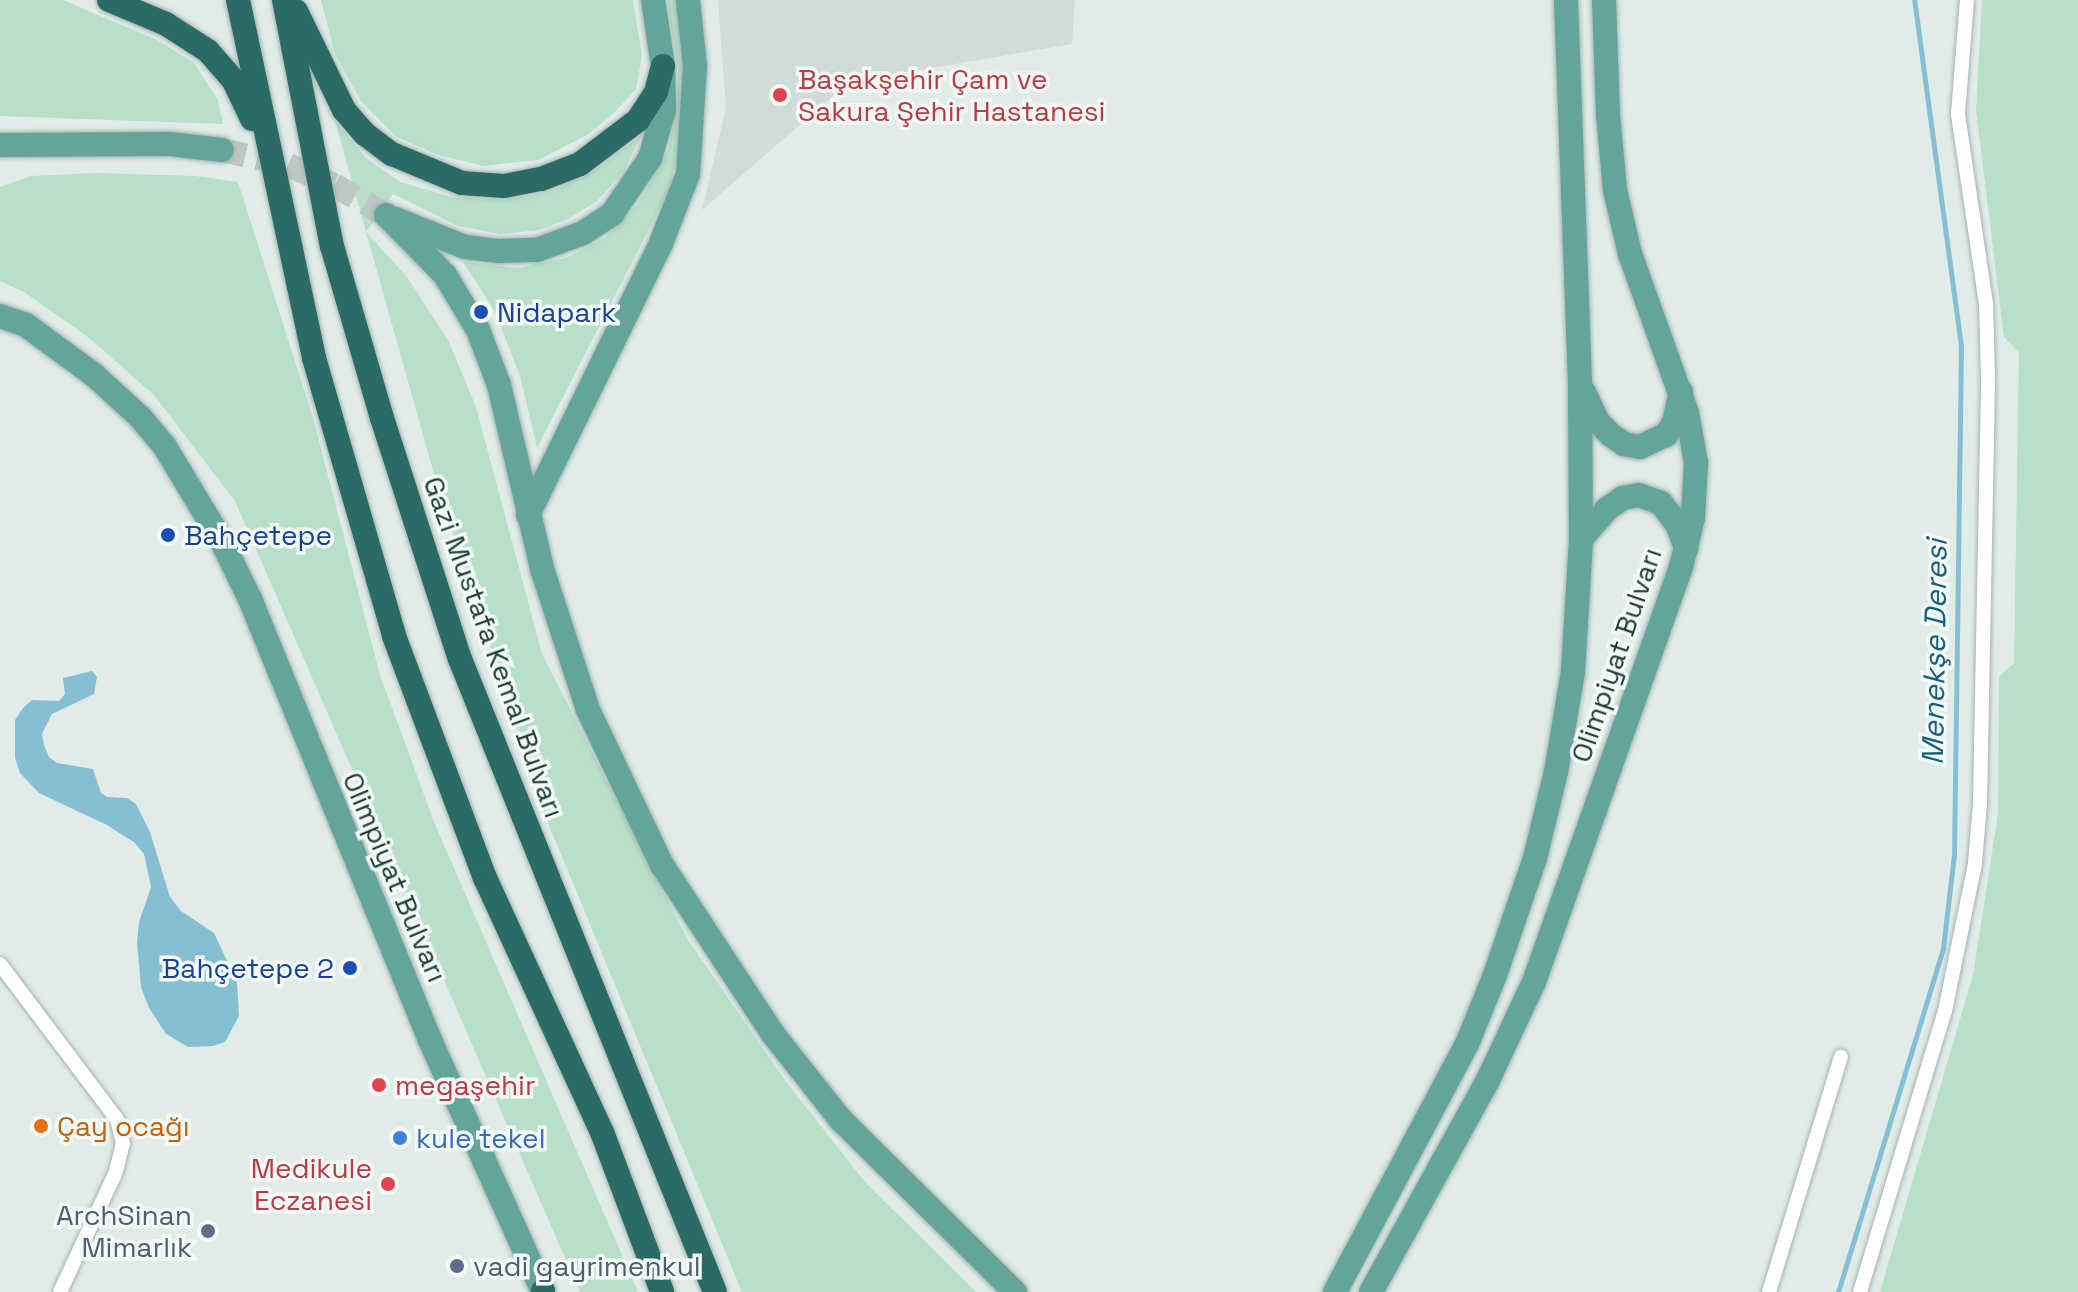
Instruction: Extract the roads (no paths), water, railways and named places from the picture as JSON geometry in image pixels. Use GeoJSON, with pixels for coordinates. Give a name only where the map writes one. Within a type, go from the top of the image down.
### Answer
{"type":"FeatureCollection","features":[{"type":"Feature","properties":{"kind":"highway"},"geometry":{"type":"LineString","coordinates":[[109,0],[166,24],[208,51],[234,81],[270,156]]}},
{"type":"Feature","properties":{"kind":"highway"},"geometry":{"type":"LineString","coordinates":[[238,0],[314,358],[394,636],[485,878],[602,1132],[662,1292]]}},
{"type":"Feature","properties":{"kind":"highway","name":"Gazi Mustafa Kemal Bulvarı"},"geometry":{"type":"LineString","coordinates":[[284,0],[332,246],[382,418],[460,659],[715,1292]]}},
{"type":"Feature","properties":{"kind":"highway"},"geometry":{"type":"LineString","coordinates":[[291,0],[344,110],[365,134],[392,154],[462,183],[504,186],[541,179],[580,164],[638,120],[656,92],[663,66]]}},
{"type":"Feature","properties":{"kind":"main road"},"geometry":{"type":"LineString","coordinates":[[653,0],[663,66],[664,110],[650,158],[612,214],[583,233],[537,250],[499,251],[465,247],[386,215],[445,275],[478,330],[499,385],[528,515],[588,710],[662,865],[773,1034],[841,1120],[1015,1292]]}},
{"type":"Feature","properties":{"kind":"main road"},"geometry":{"type":"LineString","coordinates":[[528,515],[661,243],[688,174],[695,66],[688,0]]}},
{"type":"Feature","properties":{"kind":"main road"},"geometry":{"type":"LineString","coordinates":[[1335,1292],[1467,1044],[1511,932],[1535,858],[1561,747],[1573,671],[1581,539],[1580,383],[1566,0]]}},
{"type":"Feature","properties":{"kind":"main road","name":"Olimpiyat Bulvarı"},"geometry":{"type":"LineString","coordinates":[[1371,1292],[1488,1080],[1529,994],[1686,548],[1696,500],[1696,463],[1681,392],[1639,282],[1617,201],[1608,128],[1604,0]]}},
{"type":"Feature","properties":{"kind":"main road"},"geometry":{"type":"LineString","coordinates":[[0,131],[81,143]]}},
{"type":"Feature","properties":{"kind":"main road"},"geometry":{"type":"LineString","coordinates":[[0,165],[22,156],[81,143]]}},
{"type":"Feature","properties":{"kind":"main road"},"geometry":{"type":"LineString","coordinates":[[0,145],[170,144],[222,150]]}},
{"type":"Feature","properties":{"kind":"main road"},"geometry":{"type":"LineString","coordinates":[[0,308],[26,325]]}},
{"type":"Feature","properties":{"kind":"main road"},"geometry":{"type":"LineString","coordinates":[[0,316],[26,325]]}},
{"type":"Feature","properties":{"kind":"main road","name":"Olimpiyat Bulvarı"},"geometry":{"type":"LineString","coordinates":[[26,325],[94,375],[140,417],[190,485],[250,599],[430,1040],[543,1292]]}},
{"type":"Feature","properties":{"kind":"main road"},"geometry":{"type":"LineString","coordinates":[[1580,383],[1598,422],[1624,444],[1640,447],[1666,435],[1674,422],[1681,392]]}},
{"type":"Feature","properties":{"kind":"main road"},"geometry":{"type":"LineString","coordinates":[[1581,539],[1607,509],[1623,498],[1639,495],[1661,503],[1677,524],[1686,548]]}},
{"type":"Feature","properties":{"kind":"street"},"geometry":{"type":"LineString","coordinates":[[1860,1292],[1945,1011],[1975,863],[1980,803],[1988,378],[1986,304],[1958,114],[1967,0]]}},
{"type":"Feature","properties":{"kind":"street"},"geometry":{"type":"LineString","coordinates":[[0,964],[117,1119],[123,1143],[115,1174],[60,1292]]}},
{"type":"Feature","properties":{"kind":"street"},"geometry":{"type":"LineString","coordinates":[[1769,1292],[1841,1057]]}},
{"type":"Feature","properties":{"kind":"water"},"geometry":{"type":"Polygon","coordinates":[[[92,671],[97,677],[94,694],[52,714],[42,734],[44,745],[49,757],[57,763],[93,769],[101,793],[107,797],[127,798],[136,804],[150,832],[170,897],[181,911],[214,933],[237,982],[239,1016],[225,1042],[188,1047],[166,1034],[149,1008],[141,987],[137,942],[139,922],[151,887],[144,854],[135,843],[107,825],[39,793],[20,773],[15,758],[15,720],[23,708],[32,700],[59,701],[65,694],[63,678],[92,671]]]}},
{"type":"Feature","properties":{"kind":"waterway","name":"Menekşe Deresi"},"geometry":{"type":"LineString","coordinates":[[1838,1292],[1943,948],[1954,855],[1961,346],[1914,0]]}},
{"type":"Feature","properties":{"kind":"tunnel"},"geometry":{"type":"LineString","coordinates":[[222,150],[288,165],[334,185],[386,215]]}},
{"type":"Feature","properties":{"kind":"place","name":"Başakşehir Çam ve Sakura Şehir Hastanesi"},"geometry":{"type":"Point","coordinates":[780,95]}},
{"type":"Feature","properties":{"kind":"place","name":"Nidapark"},"geometry":{"type":"Point","coordinates":[481,312]}},
{"type":"Feature","properties":{"kind":"place","name":"Bahçetepe"},"geometry":{"type":"Point","coordinates":[168,535]}},
{"type":"Feature","properties":{"kind":"place","name":"Bahçetepe 2"},"geometry":{"type":"Point","coordinates":[350,968]}},
{"type":"Feature","properties":{"kind":"place","name":"megaşehir"},"geometry":{"type":"Point","coordinates":[379,1085]}},
{"type":"Feature","properties":{"kind":"place","name":"Çay ocağı"},"geometry":{"type":"Point","coordinates":[41,1126]}},
{"type":"Feature","properties":{"kind":"place","name":"kule tekel"},"geometry":{"type":"Point","coordinates":[400,1138]}},
{"type":"Feature","properties":{"kind":"place","name":"Medikule Eczanesi"},"geometry":{"type":"Point","coordinates":[388,1184]}},
{"type":"Feature","properties":{"kind":"place","name":"ArchSinan Mimarlık"},"geometry":{"type":"Point","coordinates":[208,1231]}},
{"type":"Feature","properties":{"kind":"place","name":"vadi gayrimenkul"},"geometry":{"type":"Point","coordinates":[457,1266]}}]}
